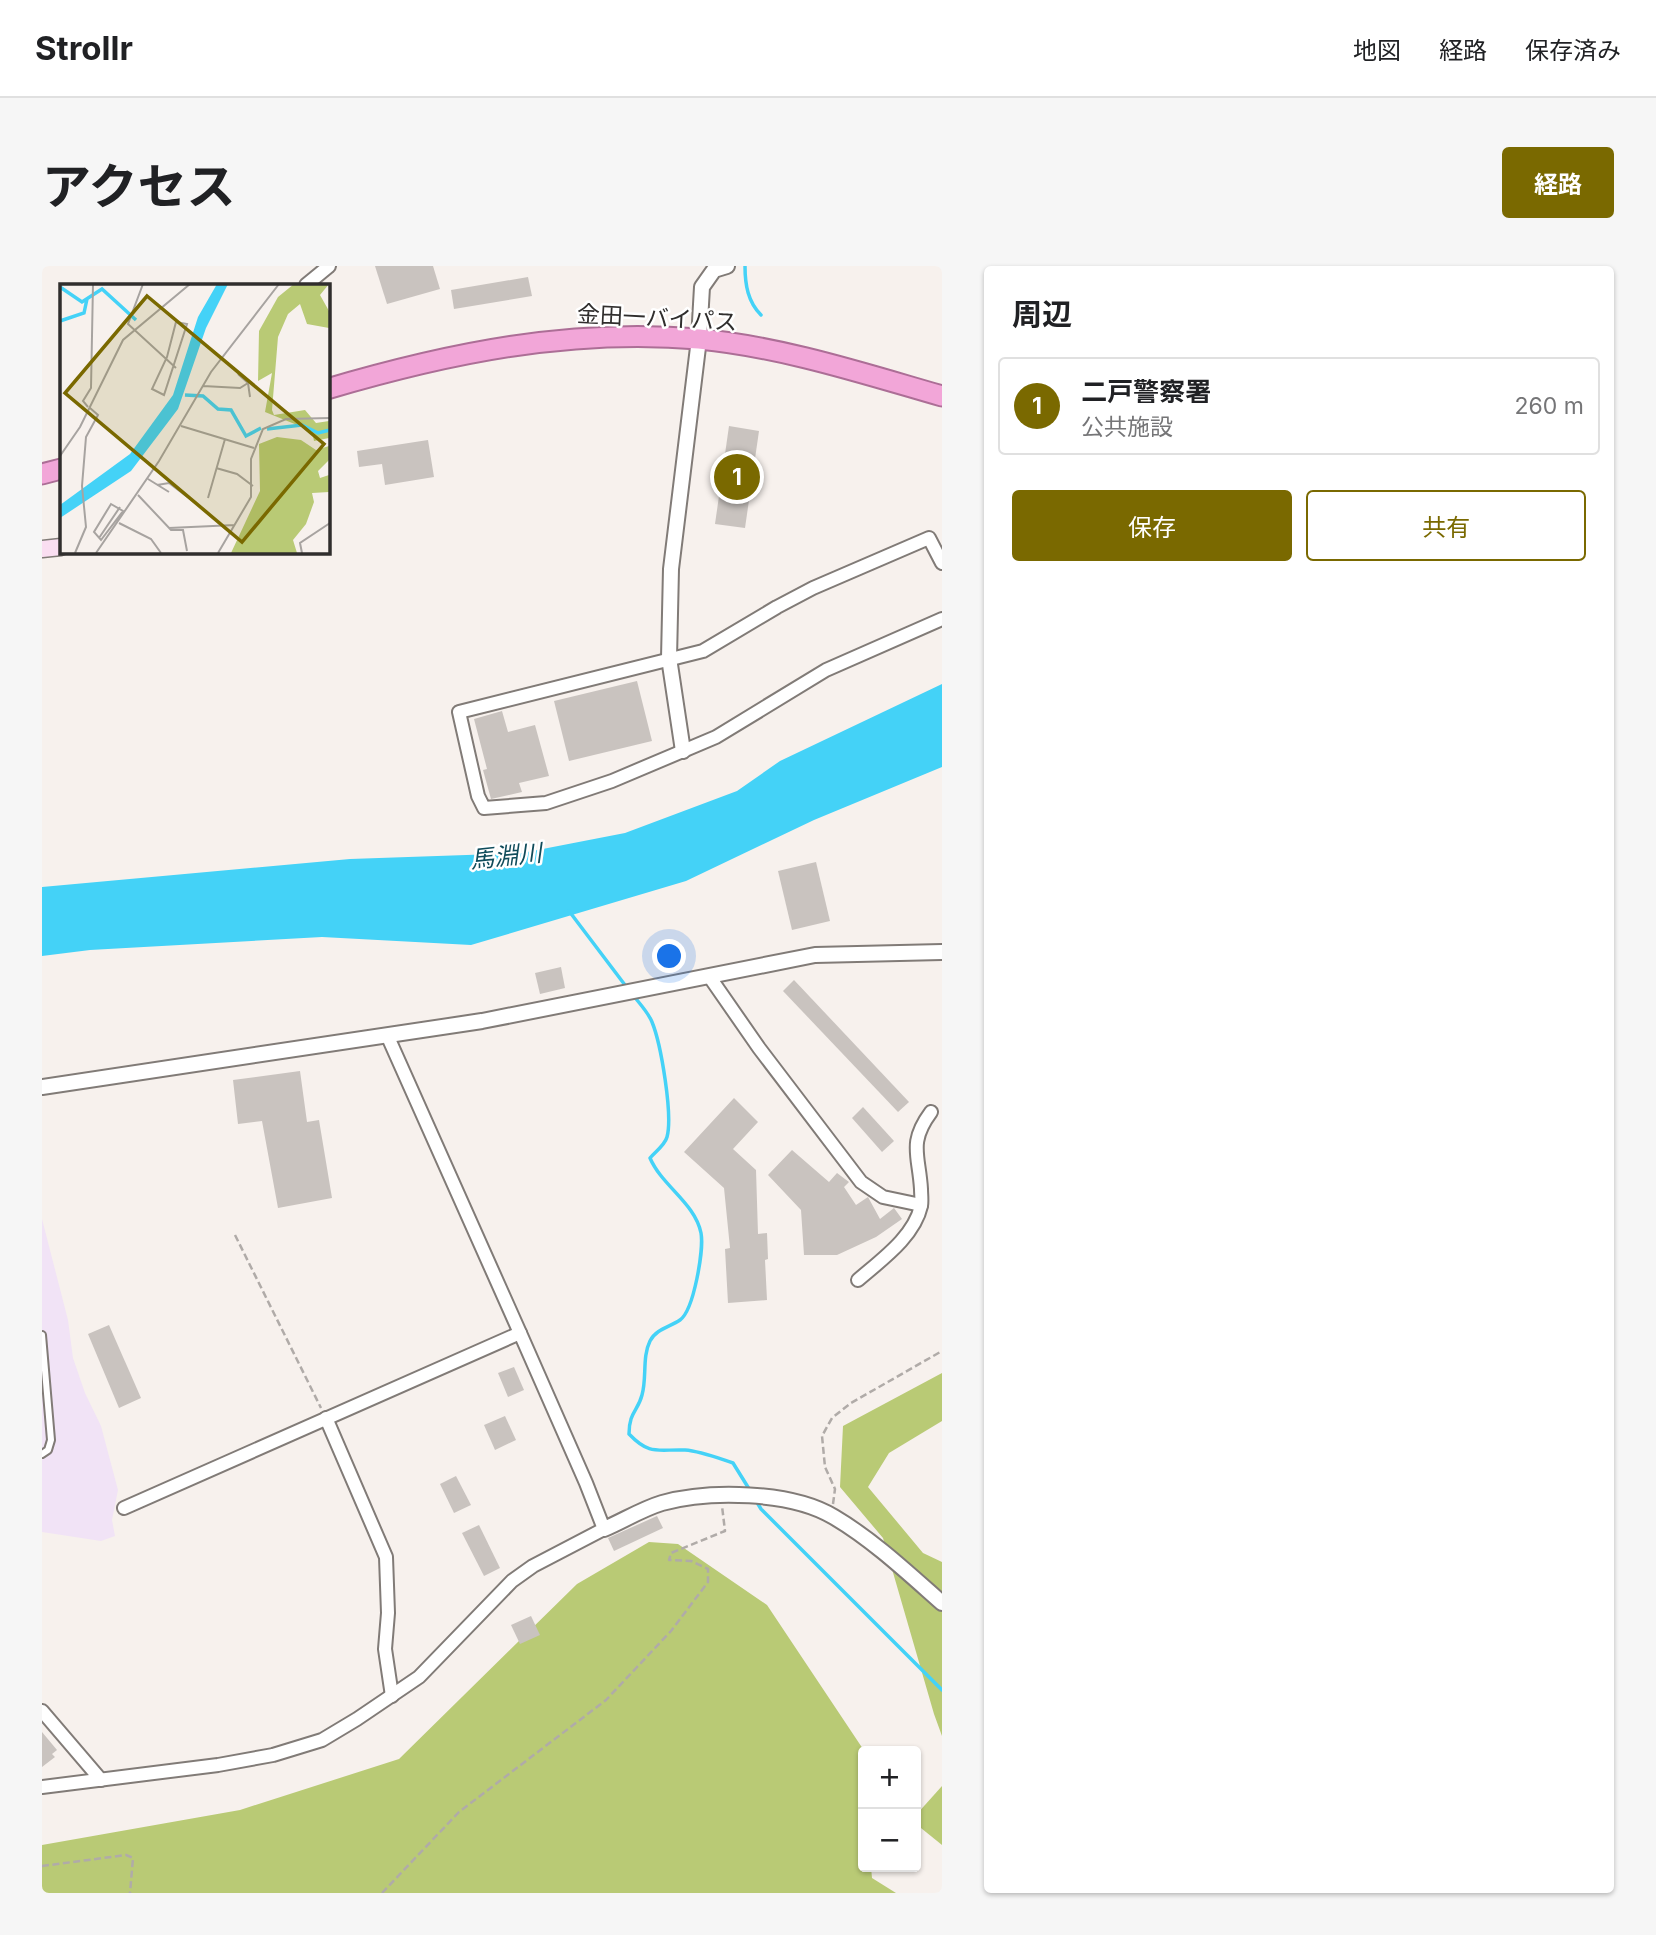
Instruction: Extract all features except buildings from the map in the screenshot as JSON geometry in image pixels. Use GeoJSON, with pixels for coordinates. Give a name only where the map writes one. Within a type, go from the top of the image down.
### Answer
{"type":"FeatureCollection","features":[{"type":"Feature","properties":{"kind":"highway","name":"金田一バイパス"},"geometry":{"type":"LineString","coordinates":[[329,388],[418,364],[491,348],[593,336],[699,339],[756,348],[815,360],[942,396]]}},
{"type":"Feature","properties":{"kind":"highway"},"geometry":{"type":"LineString","coordinates":[[42,474],[60,469]]}},
{"type":"Feature","properties":{"kind":"main road"},"geometry":{"type":"LineString","coordinates":[[42,549],[60,547]]}},
{"type":"Feature","properties":{"kind":"street"},"geometry":{"type":"LineString","coordinates":[[307,284],[329,266]]}},
{"type":"Feature","properties":{"kind":"street"},"geometry":{"type":"LineString","coordinates":[[684,751],[670,658],[671,569],[699,339],[702,287],[714,270],[727,266]]}},
{"type":"Feature","properties":{"kind":"street"},"geometry":{"type":"LineString","coordinates":[[942,563],[929,538],[776,607],[703,651],[459,712],[478,796],[484,808],[546,803],[612,781],[716,737],[826,670],[942,619]]}},
{"type":"Feature","properties":{"kind":"street"},"geometry":{"type":"LineString","coordinates":[[42,1087],[388,1037],[620,995],[816,955],[942,952]]}},
{"type":"Feature","properties":{"kind":"street"},"geometry":{"type":"LineString","coordinates":[[709,976],[759,1048],[861,1182],[883,1197],[922,1205]]}},
{"type":"Feature","properties":{"kind":"street"},"geometry":{"type":"LineString","coordinates":[[388,1037],[604,1529]]}},
{"type":"Feature","properties":{"kind":"street"},"geometry":{"type":"LineString","coordinates":[[858,1280],[898,1245],[922,1205],[915,1154],[920,1127],[931,1112]]}},
{"type":"Feature","properties":{"kind":"street"},"geometry":{"type":"LineString","coordinates":[[124,1508],[520,1333]]}},
{"type":"Feature","properties":{"kind":"street"},"geometry":{"type":"LineString","coordinates":[[326,1418],[386,1557],[388,1613],[385,1649],[392,1696]]}},
{"type":"Feature","properties":{"kind":"street"},"geometry":{"type":"LineString","coordinates":[[42,1787],[218,1765],[273,1755],[322,1740],[392,1696],[430,1667],[512,1581],[533,1566],[604,1529],[659,1504],[678,1499],[744,1495],[789,1499],[831,1515],[855,1531],[942,1603]]}},
{"type":"Feature","properties":{"kind":"street"},"geometry":{"type":"LineString","coordinates":[[42,1711],[101,1780]]}},
{"type":"Feature","properties":{"kind":"lane"},"geometry":{"type":"LineString","coordinates":[[42,1335],[51,1440],[48,1450],[42,1454]]}},
{"type":"Feature","properties":{"kind":"path"},"geometry":{"type":"LineString","coordinates":[[235,1235],[326,1418]]}},
{"type":"Feature","properties":{"kind":"path"},"geometry":{"type":"LineString","coordinates":[[831,1515],[835,1489],[825,1467],[822,1436],[832,1418],[851,1403],[942,1351]]}},
{"type":"Feature","properties":{"kind":"path"},"geometry":{"type":"LineString","coordinates":[[382,1893],[459,1812],[606,1700],[671,1632],[708,1582],[708,1569],[691,1561],[669,1560],[671,1553],[725,1531],[720,1496]]}},
{"type":"Feature","properties":{"kind":"path"},"geometry":{"type":"LineString","coordinates":[[42,1866],[126,1855],[133,1858],[130,1893]]}},
{"type":"Feature","properties":{"kind":"shaded area"},"geometry":{"type":"Polygon","coordinates":[[[42,1219],[68,1320],[73,1358],[85,1393],[101,1426],[118,1490],[112,1520],[115,1536],[101,1541],[42,1532],[42,1219]]]}},
{"type":"Feature","properties":{"kind":"green space"},"geometry":{"type":"Polygon","coordinates":[[[942,1373],[942,1421],[889,1453],[868,1487],[923,1553],[942,1562],[942,1736],[883,1538],[840,1487],[843,1426],[942,1373]]]}},
{"type":"Feature","properties":{"kind":"green space"},"geometry":{"type":"Polygon","coordinates":[[[649,1542],[678,1544],[767,1605],[861,1746],[858,1746],[858,1872],[871,1872],[872,1878],[896,1893],[42,1893],[42,1845],[240,1810],[399,1759],[577,1584],[649,1542]]]}},
{"type":"Feature","properties":{"kind":"green space"},"geometry":{"type":"Polygon","coordinates":[[[942,1786],[942,1845],[921,1828],[921,1809],[942,1786]]]}},
{"type":"Feature","properties":{"kind":"water","name":"馬淵川"},"geometry":{"type":"Polygon","coordinates":[[[942,684],[942,767],[814,820],[686,881],[471,945],[322,937],[90,950],[42,956],[42,887],[350,859],[522,853],[625,833],[737,791],[780,761],[942,684]]]}},
{"type":"Feature","properties":{"kind":"waterway"},"geometry":{"type":"LineString","coordinates":[[745,266],[748,293],[761,315]]}},
{"type":"Feature","properties":{"kind":"waterway"},"geometry":{"type":"LineString","coordinates":[[569,911],[628,989]]}},
{"type":"Feature","properties":{"kind":"waterway"},"geometry":{"type":"LineString","coordinates":[[633,995],[652,1022],[667,1097],[667,1137],[650,1158],[698,1222],[702,1241],[697,1279],[685,1314],[650,1341],[643,1388],[630,1421],[629,1434],[649,1448],[691,1451],[733,1463],[751,1492]]}},
{"type":"Feature","properties":{"kind":"waterway"},"geometry":{"type":"LineString","coordinates":[[755,1499],[761,1509],[942,1690]]}},
{"type":"Feature","properties":{"kind":"place","name":"二戸警察署"},"geometry":{"type":"Point","coordinates":[737,477]}}]}
